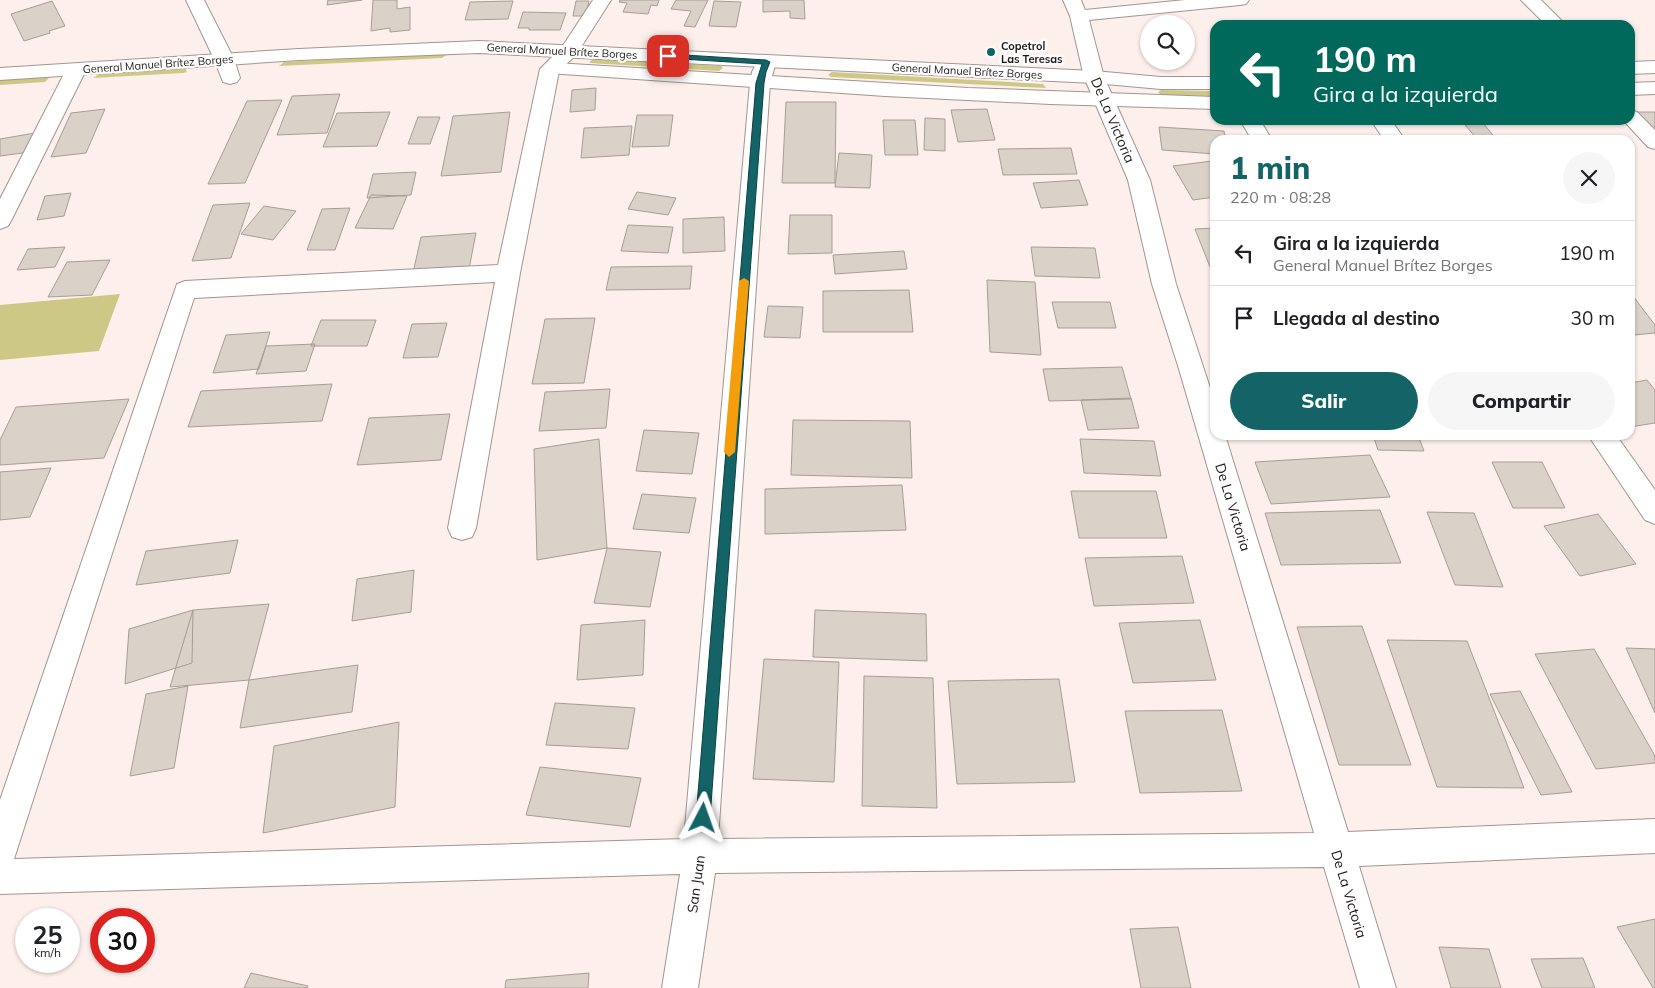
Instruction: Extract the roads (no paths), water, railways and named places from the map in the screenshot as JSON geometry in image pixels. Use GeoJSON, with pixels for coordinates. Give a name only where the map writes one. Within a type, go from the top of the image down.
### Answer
{"type":"FeatureCollection","features":[{"type":"Feature","properties":{"kind":"street"},"geometry":{"type":"LineString","coordinates":[[195,0],[224,59]]}},
{"type":"Feature","properties":{"kind":"street"},"geometry":{"type":"LineString","coordinates":[[462,528],[508,273],[550,69],[569,51],[602,0]]}},
{"type":"Feature","properties":{"kind":"street"},"geometry":{"type":"LineString","coordinates":[[1076,8],[1240,0]]}},
{"type":"Feature","properties":{"kind":"street"},"geometry":{"type":"LineString","coordinates":[[1530,0],[1552,20]]}},
{"type":"Feature","properties":{"kind":"street","name":"De La Victoria"},"geometry":{"type":"LineString","coordinates":[[1076,8],[1099,88],[1139,180],[1164,284],[1210,428]]}},
{"type":"Feature","properties":{"kind":"street","name":"General Manuel Brítez Borges"},"geometry":{"type":"LineString","coordinates":[[0,92],[72,79],[224,59],[427,48],[479,47],[569,51],[763,73]]}},
{"type":"Feature","properties":{"kind":"street","name":"General Manuel Brítez Borges"},"geometry":{"type":"LineString","coordinates":[[224,59],[220,79],[249,77]]}},
{"type":"Feature","properties":{"kind":"street","name":"General Manuel Brítez Borges"},"geometry":{"type":"LineString","coordinates":[[386,68],[471,65],[550,69],[763,73],[1099,88],[1210,101]]}},
{"type":"Feature","properties":{"kind":"street"},"geometry":{"type":"LineString","coordinates":[[1635,68],[1655,67]]}},
{"type":"Feature","properties":{"kind":"street","name":"San Juan"},"geometry":{"type":"LineString","coordinates":[[680,988],[700,856],[730,450],[763,73]]}},
{"type":"Feature","properties":{"kind":"street","name":"General Manuel Brítez Borges"},"geometry":{"type":"LineString","coordinates":[[0,74],[144,83]]}},
{"type":"Feature","properties":{"kind":"street"},"geometry":{"type":"LineString","coordinates":[[0,221],[72,79]]}},
{"type":"Feature","properties":{"kind":"street","name":"General Manuel Brítez Borges"},"geometry":{"type":"LineString","coordinates":[[1099,88],[1161,83],[1210,83]]}},
{"type":"Feature","properties":{"kind":"street"},"geometry":{"type":"LineString","coordinates":[[1635,89],[1655,88]]}},
{"type":"Feature","properties":{"kind":"street"},"geometry":{"type":"LineString","coordinates":[[1635,121],[1655,142]]}},
{"type":"Feature","properties":{"kind":"street"},"geometry":{"type":"LineString","coordinates":[[0,851],[185,290],[508,273]]}},
{"type":"Feature","properties":{"kind":"street","name":"De La Victoria"},"geometry":{"type":"LineString","coordinates":[[1214,440],[1378,988]]}},
{"type":"Feature","properties":{"kind":"street"},"geometry":{"type":"LineString","coordinates":[[1605,440],[1655,512]]}},
{"type":"Feature","properties":{"kind":"street"},"geometry":{"type":"LineString","coordinates":[[0,877],[700,856],[1336,850],[1655,836]]}},
{"type":"Feature","properties":{"kind":"place","name":"Copetrol Las Teresas"},"geometry":{"type":"Point","coordinates":[991,52]}}]}
